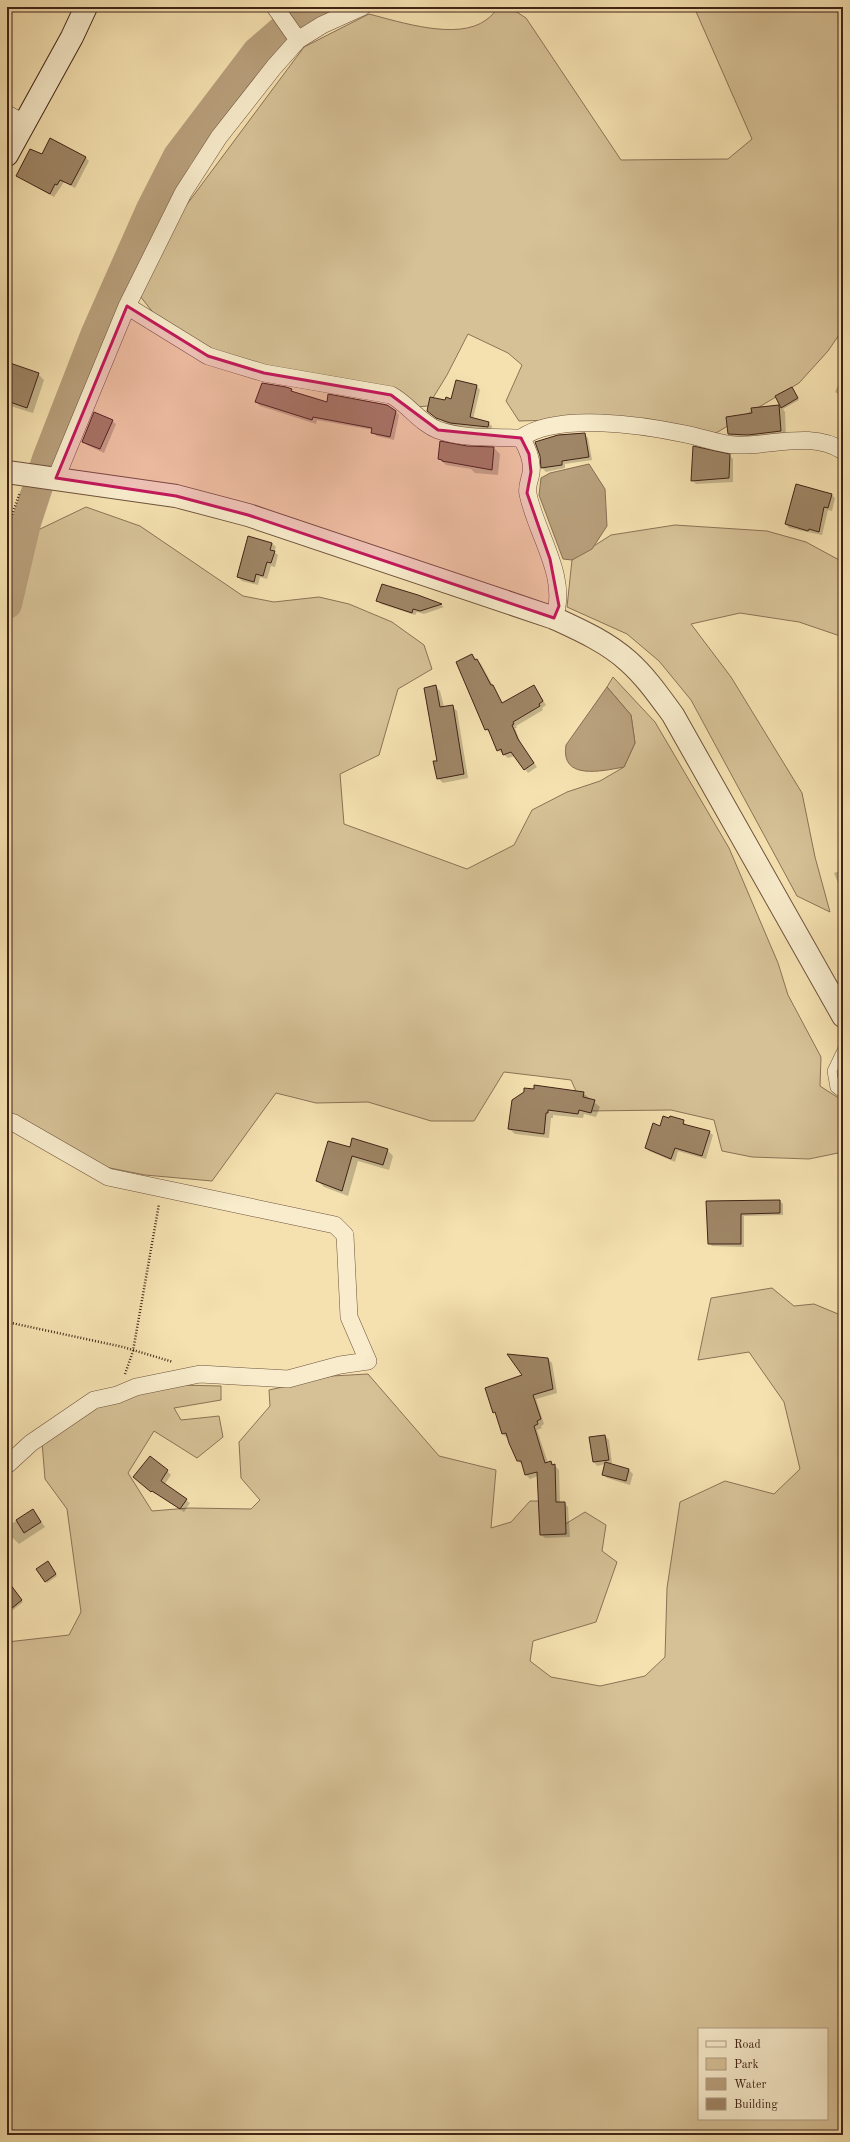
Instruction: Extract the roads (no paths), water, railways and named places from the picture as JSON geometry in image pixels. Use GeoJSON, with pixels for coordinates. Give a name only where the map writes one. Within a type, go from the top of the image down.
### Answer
{"type":"FeatureCollection","features":[{"type":"Feature","properties":{"kind":"street"},"geometry":{"type":"LineString","coordinates":[[7,155],[16,119],[72,37],[86,7]]}},
{"type":"Feature","properties":{"kind":"street"},"geometry":{"type":"LineString","coordinates":[[50,478],[127,306],[184,192],[219,137],[296,38],[362,7]]}},
{"type":"Feature","properties":{"kind":"street"},"geometry":{"type":"LineString","coordinates":[[278,13],[296,38]]}},
{"type":"Feature","properties":{"kind":"street"},"geometry":{"type":"LineString","coordinates":[[127,306],[208,356],[264,373],[391,395],[400,400],[420,418],[438,430],[467,435],[521,438],[529,432],[554,425],[597,422],[685,434],[735,445],[785,441],[818,442],[835,446],[843,451]]}},
{"type":"Feature","properties":{"kind":"street"},"geometry":{"type":"LineString","coordinates":[[521,438],[529,454],[531,472],[528,493],[557,584],[559,606],[554,618]]}},
{"type":"Feature","properties":{"kind":"street"},"geometry":{"type":"LineString","coordinates":[[15,473],[176,496],[248,515],[554,618],[583,631],[628,661],[648,681],[673,715],[843,1016]]}},
{"type":"Feature","properties":{"kind":"street"},"geometry":{"type":"LineString","coordinates":[[7,1121],[14,1122],[108,1177],[161,1190],[335,1225],[345,1235],[349,1317],[368,1361],[340,1365],[288,1379],[200,1374],[136,1387],[117,1395],[94,1400],[31,1443],[7,1465]]}},
{"type":"Feature","properties":{"kind":"lane"},"geometry":{"type":"LineString","coordinates":[[843,1048],[832,1071],[835,1088],[843,1094]]}},
{"type":"Feature","properties":{"kind":"water"},"geometry":{"type":"Polygon","coordinates":[[[589,464],[605,489],[607,526],[592,549],[572,560],[563,559],[539,495],[541,478],[550,473],[589,464]]]}},
{"type":"Feature","properties":{"kind":"water"},"geometry":{"type":"Polygon","coordinates":[[[607,687],[631,715],[635,743],[624,767],[594,771],[576,769],[569,764],[566,756],[566,745],[607,687]]]}},
{"type":"Feature","properties":{"kind":"waterway"},"geometry":{"type":"LineString","coordinates":[[7,604],[26,523],[47,459],[96,333],[151,209],[178,156],[257,52],[294,20],[314,7]]}}]}
